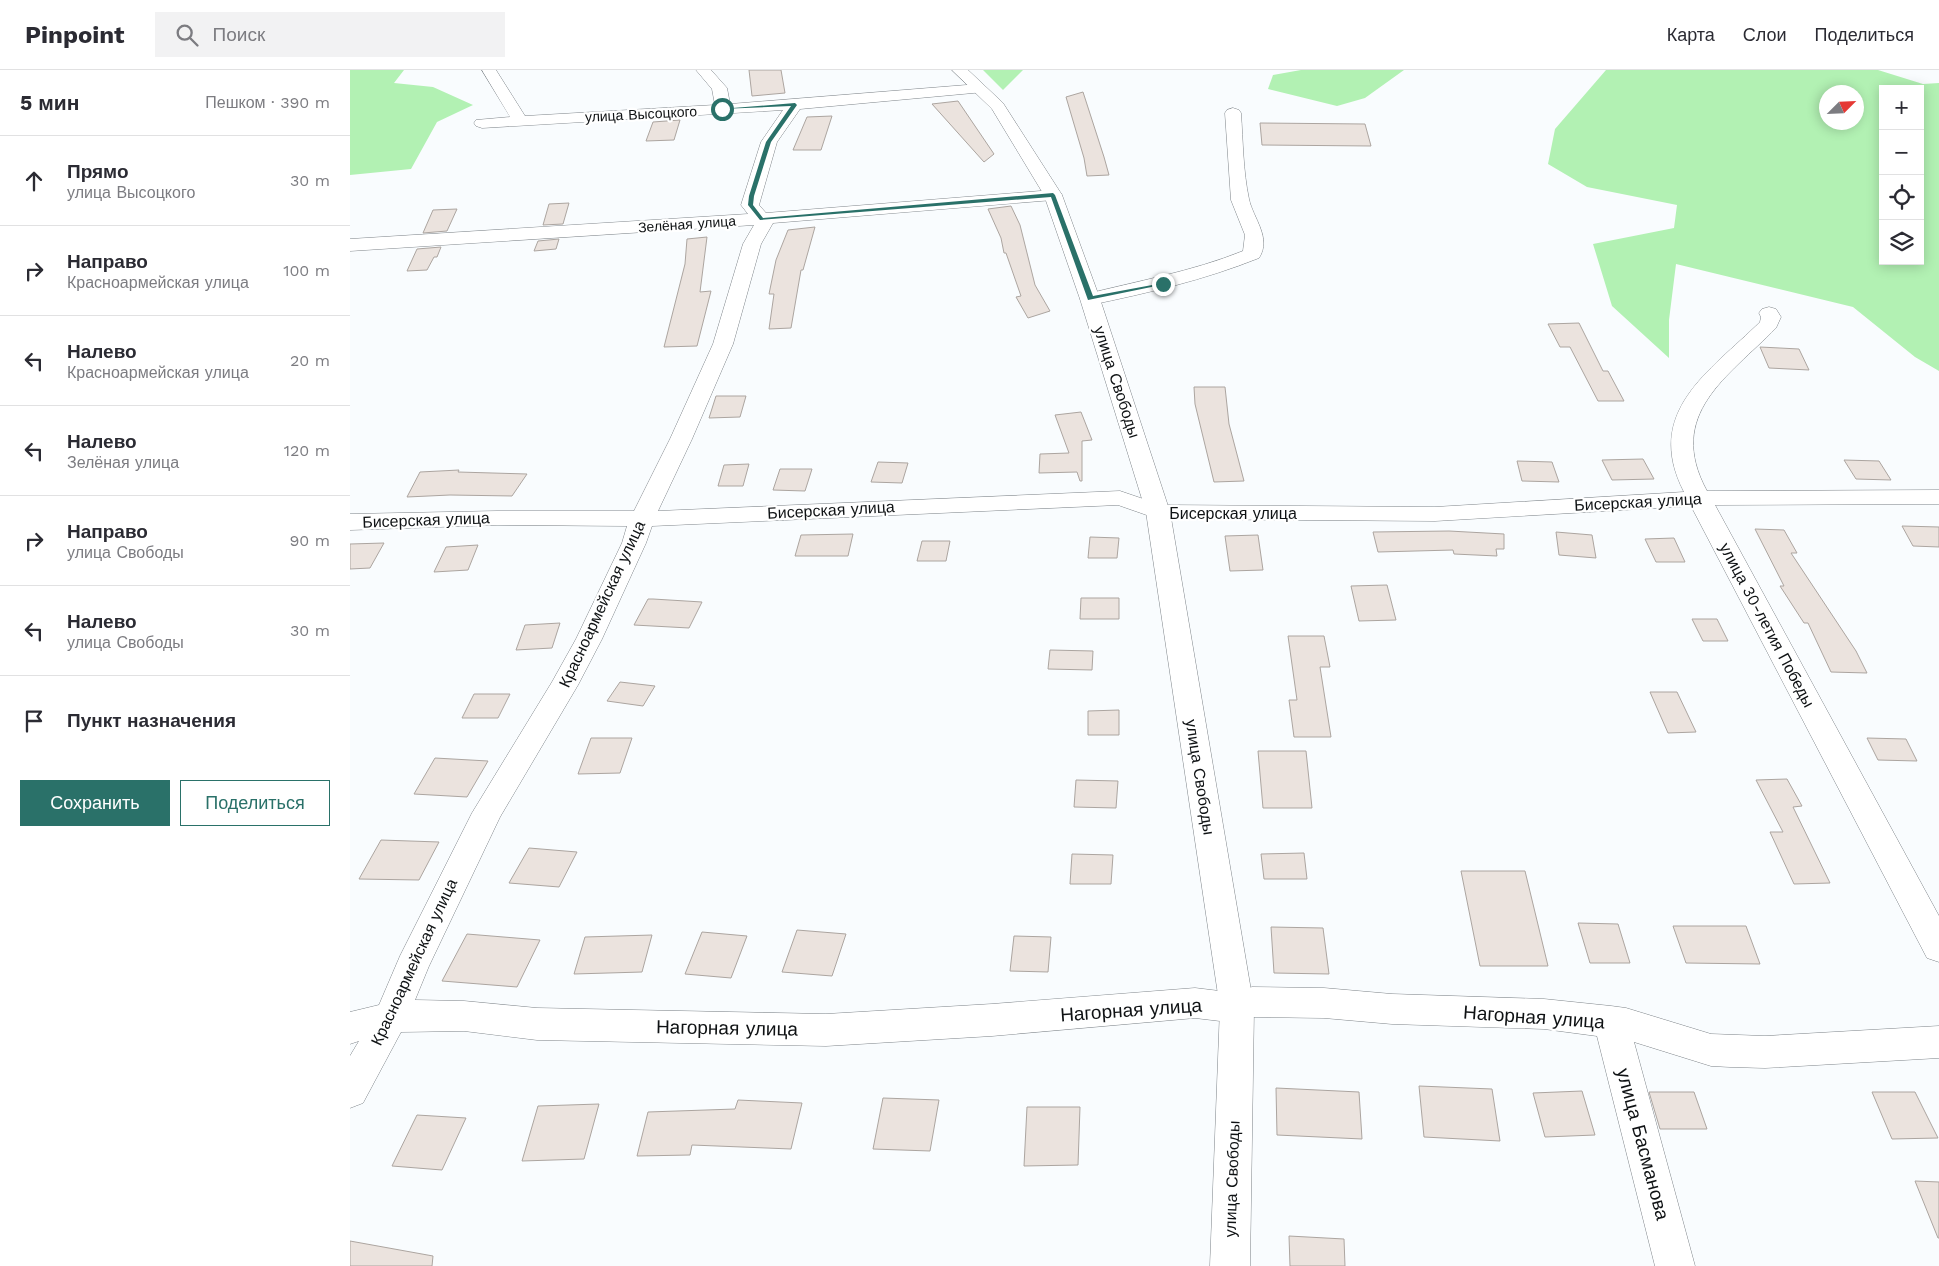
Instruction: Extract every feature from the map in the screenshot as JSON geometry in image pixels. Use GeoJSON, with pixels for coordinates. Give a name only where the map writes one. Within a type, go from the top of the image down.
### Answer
{"type":"FeatureCollection","features":[{"type":"Feature","properties":{"kind":"street"},"geometry":{"type":"LineString","coordinates":[[489,70],[520,121]]}},
{"type":"Feature","properties":{"kind":"street"},"geometry":{"type":"LineString","coordinates":[[703,70],[719,88],[722,109]]}},
{"type":"Feature","properties":{"kind":"street","name":"улица Свободы"},"geometry":{"type":"LineString","coordinates":[[959,70],[998,106],[1053,195],[1090,299],[1158,512],[1237,1008],[1230,1266]]}},
{"type":"Feature","properties":{"kind":"street","name":"улица Высоцкого"},"geometry":{"type":"LineString","coordinates":[[482,123],[795,105],[979,89]]}},
{"type":"Feature","properties":{"kind":"street"},"geometry":{"type":"LineString","coordinates":[[761,219],[750,205],[752,196],[769,142],[795,105]]}},
{"type":"Feature","properties":{"kind":"street"},"geometry":{"type":"LineString","coordinates":[[1090,299],[1163,284],[1218,269],[1252,254],[1254,235],[1240,200],[1233,113]]}},
{"type":"Feature","properties":{"kind":"street","name":"Зелёная улица"},"geometry":{"type":"LineString","coordinates":[[350,245],[761,219],[1053,195]]}},
{"type":"Feature","properties":{"kind":"street","name":"Красноармейская улица"},"geometry":{"type":"LineString","coordinates":[[350,1091],[391,1017],[412,966],[487,813],[564,685],[634,543],[642,519],[682,439],[723,344],[752,244],[764,224],[761,219]]}},
{"type":"Feature","properties":{"kind":"street","name":"улица 30-летия Победы"},"geometry":{"type":"LineString","coordinates":[[1769,313],[1771,317],[1769,324],[1698,393],[1690,408],[1684,424],[1682,457],[1686,473],[1939,948]]}},
{"type":"Feature","properties":{"kind":"street","name":"Бисерская улица"},"geometry":{"type":"LineString","coordinates":[[350,522],[497,518],[642,519],[1120,498],[1158,512],[1435,514],[1699,498],[1939,496]]}},
{"type":"Feature","properties":{"kind":"street","name":"Нагорная улица"},"geometry":{"type":"LineString","coordinates":[[350,1028],[391,1017],[425,1015],[464,1016],[538,1024],[826,1030],[992,1020],[1195,1003],[1237,1008],[1252,1002],[1324,1003],[1392,1009],[1544,1014],[1611,1022],[1648,1030],[1711,1050],[1765,1052],[1939,1042]]}},
{"type":"Feature","properties":{"kind":"street","name":"улица Басманова"},"geometry":{"type":"LineString","coordinates":[[1611,1022],[1675,1266]]}},
{"type":"Feature","properties":{"kind":"green space"},"geometry":{"type":"Polygon","coordinates":[[[350,70],[404,70],[394,83],[433,87],[473,105],[437,122],[411,169],[350,175],[350,70]]]}},
{"type":"Feature","properties":{"kind":"green space"},"geometry":{"type":"Polygon","coordinates":[[[983,70],[1023,70],[1003,90],[983,70]]]}},
{"type":"Feature","properties":{"kind":"green space"},"geometry":{"type":"Polygon","coordinates":[[[1301,70],[1404,70],[1365,98],[1337,106],[1268,89],[1273,75],[1301,70]]]}},
{"type":"Feature","properties":{"kind":"green space"},"geometry":{"type":"Polygon","coordinates":[[[1606,70],[1878,70],[1923,84],[1939,83],[1939,371],[1915,357],[1853,307],[1676,264],[1669,320],[1669,358],[1612,306],[1593,244],[1674,228],[1677,205],[1587,187],[1548,164],[1555,129],[1606,70]]]}},
{"type":"Feature","properties":{"kind":"building"},"geometry":{"type":"Polygon","coordinates":[[[749,70],[781,70],[785,93],[752,96],[749,70]]]}},
{"type":"Feature","properties":{"kind":"building"},"geometry":{"type":"Polygon","coordinates":[[[1083,92],[1109,175],[1087,176],[1084,158],[1066,97],[1083,92]]]}},
{"type":"Feature","properties":{"kind":"building"},"geometry":{"type":"Polygon","coordinates":[[[958,101],[994,154],[984,162],[932,104],[958,101]]]}},
{"type":"Feature","properties":{"kind":"building"},"geometry":{"type":"Polygon","coordinates":[[[832,116],[821,150],[793,150],[807,117],[832,116]]]}},
{"type":"Feature","properties":{"kind":"building"},"geometry":{"type":"Polygon","coordinates":[[[680,120],[674,140],[646,141],[653,122],[680,120]]]}},
{"type":"Feature","properties":{"kind":"building"},"geometry":{"type":"Polygon","coordinates":[[[1260,123],[1365,124],[1371,146],[1262,145],[1260,123]]]}},
{"type":"Feature","properties":{"kind":"building"},"geometry":{"type":"Polygon","coordinates":[[[569,203],[563,224],[543,225],[549,204],[569,203]]]}},
{"type":"Feature","properties":{"kind":"building"},"geometry":{"type":"Polygon","coordinates":[[[1011,206],[1020,225],[1035,285],[1050,311],[1028,318],[1016,297],[1021,296],[1006,253],[1004,253],[1001,238],[988,209],[1011,206]]]}},
{"type":"Feature","properties":{"kind":"building"},"geometry":{"type":"Polygon","coordinates":[[[457,209],[447,231],[423,233],[433,210],[457,209]]]}},
{"type":"Feature","properties":{"kind":"building"},"geometry":{"type":"Polygon","coordinates":[[[815,227],[803,270],[801,270],[791,328],[769,329],[774,294],[769,294],[776,260],[788,230],[815,227]]]}},
{"type":"Feature","properties":{"kind":"building"},"geometry":{"type":"Polygon","coordinates":[[[707,237],[700,292],[711,291],[697,346],[664,347],[685,264],[687,239],[707,237]]]}},
{"type":"Feature","properties":{"kind":"building"},"geometry":{"type":"Polygon","coordinates":[[[559,239],[556,249],[534,251],[538,241],[559,239]]]}},
{"type":"Feature","properties":{"kind":"building"},"geometry":{"type":"Polygon","coordinates":[[[441,247],[437,257],[434,257],[427,270],[407,271],[417,249],[441,247]]]}},
{"type":"Feature","properties":{"kind":"building"},"geometry":{"type":"Polygon","coordinates":[[[1579,323],[1603,371],[1608,371],[1624,401],[1598,401],[1570,347],[1560,347],[1548,324],[1579,323]]]}},
{"type":"Feature","properties":{"kind":"building"},"geometry":{"type":"Polygon","coordinates":[[[1760,347],[1799,349],[1809,370],[1769,368],[1760,347]]]}},
{"type":"Feature","properties":{"kind":"building"},"geometry":{"type":"Polygon","coordinates":[[[1194,387],[1225,387],[1229,424],[1244,481],[1214,482],[1195,404],[1194,387]]]}},
{"type":"Feature","properties":{"kind":"building"},"geometry":{"type":"Polygon","coordinates":[[[716,396],[746,396],[740,417],[709,418],[716,396]]]}},
{"type":"Feature","properties":{"kind":"building"},"geometry":{"type":"Polygon","coordinates":[[[1081,412],[1092,440],[1082,441],[1082,481],[1080,481],[1077,472],[1039,473],[1040,454],[1069,453],[1055,415],[1081,412]]]}},
{"type":"Feature","properties":{"kind":"building"},"geometry":{"type":"Polygon","coordinates":[[[1643,459],[1654,479],[1612,480],[1602,460],[1643,459]]]}},
{"type":"Feature","properties":{"kind":"building"},"geometry":{"type":"Polygon","coordinates":[[[1844,460],[1879,461],[1891,480],[1856,479],[1844,460]]]}},
{"type":"Feature","properties":{"kind":"building"},"geometry":{"type":"Polygon","coordinates":[[[1517,461],[1552,462],[1559,482],[1522,481],[1517,461]]]}},
{"type":"Feature","properties":{"kind":"building"},"geometry":{"type":"Polygon","coordinates":[[[878,462],[908,463],[902,483],[871,482],[878,462]]]}},
{"type":"Feature","properties":{"kind":"building"},"geometry":{"type":"Polygon","coordinates":[[[749,464],[743,486],[718,486],[724,465],[749,464]]]}},
{"type":"Feature","properties":{"kind":"building"},"geometry":{"type":"Polygon","coordinates":[[[780,469],[812,469],[805,491],[773,490],[780,469]]]}},
{"type":"Feature","properties":{"kind":"building"},"geometry":{"type":"Polygon","coordinates":[[[459,470],[458,472],[527,474],[512,496],[450,495],[407,497],[420,472],[459,470]]]}},
{"type":"Feature","properties":{"kind":"building"},"geometry":{"type":"Polygon","coordinates":[[[1902,526],[1939,527],[1939,547],[1913,546],[1902,526]]]}},
{"type":"Feature","properties":{"kind":"building"},"geometry":{"type":"Polygon","coordinates":[[[1755,529],[1784,530],[1797,553],[1791,553],[1856,651],[1867,673],[1831,672],[1808,623],[1804,623],[1780,586],[1784,586],[1755,529]]]}},
{"type":"Feature","properties":{"kind":"building"},"geometry":{"type":"Polygon","coordinates":[[[1449,531],[1504,534],[1504,549],[1496,549],[1497,556],[1454,554],[1453,550],[1378,552],[1373,532],[1449,531]]]}},
{"type":"Feature","properties":{"kind":"building"},"geometry":{"type":"Polygon","coordinates":[[[1556,532],[1592,535],[1596,558],[1559,555],[1556,532]]]}},
{"type":"Feature","properties":{"kind":"building"},"geometry":{"type":"Polygon","coordinates":[[[853,534],[848,556],[795,556],[801,535],[853,534]]]}},
{"type":"Feature","properties":{"kind":"building"},"geometry":{"type":"Polygon","coordinates":[[[1258,535],[1263,570],[1230,571],[1225,536],[1258,535]]]}},
{"type":"Feature","properties":{"kind":"building"},"geometry":{"type":"Polygon","coordinates":[[[1090,537],[1119,538],[1117,558],[1088,558],[1090,537]]]}},
{"type":"Feature","properties":{"kind":"building"},"geometry":{"type":"Polygon","coordinates":[[[1674,538],[1685,562],[1656,562],[1645,539],[1674,538]]]}},
{"type":"Feature","properties":{"kind":"building"},"geometry":{"type":"Polygon","coordinates":[[[922,541],[950,541],[946,561],[917,561],[922,541]]]}},
{"type":"Feature","properties":{"kind":"building"},"geometry":{"type":"Polygon","coordinates":[[[384,543],[370,568],[350,569],[350,544],[384,543]]]}},
{"type":"Feature","properties":{"kind":"building"},"geometry":{"type":"Polygon","coordinates":[[[478,545],[468,570],[434,572],[446,547],[478,545]]]}},
{"type":"Feature","properties":{"kind":"building"},"geometry":{"type":"Polygon","coordinates":[[[1387,585],[1396,620],[1359,621],[1351,586],[1387,585]]]}},
{"type":"Feature","properties":{"kind":"building"},"geometry":{"type":"Polygon","coordinates":[[[1081,598],[1119,598],[1119,619],[1080,619],[1081,598]]]}},
{"type":"Feature","properties":{"kind":"building"},"geometry":{"type":"Polygon","coordinates":[[[648,599],[702,602],[689,628],[634,625],[648,599]]]}},
{"type":"Feature","properties":{"kind":"building"},"geometry":{"type":"Polygon","coordinates":[[[1692,619],[1717,619],[1728,641],[1703,641],[1692,619]]]}},
{"type":"Feature","properties":{"kind":"building"},"geometry":{"type":"Polygon","coordinates":[[[560,623],[552,648],[516,650],[525,625],[560,623]]]}},
{"type":"Feature","properties":{"kind":"building"},"geometry":{"type":"Polygon","coordinates":[[[1288,636],[1324,636],[1330,667],[1320,667],[1331,737],[1294,737],[1289,700],[1297,700],[1288,636]]]}},
{"type":"Feature","properties":{"kind":"building"},"geometry":{"type":"Polygon","coordinates":[[[1050,650],[1093,651],[1092,670],[1048,669],[1050,650]]]}},
{"type":"Feature","properties":{"kind":"building"},"geometry":{"type":"Polygon","coordinates":[[[620,682],[655,686],[643,706],[607,701],[620,682]]]}},
{"type":"Feature","properties":{"kind":"building"},"geometry":{"type":"Polygon","coordinates":[[[1650,692],[1677,692],[1696,732],[1668,733],[1650,692]]]}},
{"type":"Feature","properties":{"kind":"building"},"geometry":{"type":"Polygon","coordinates":[[[474,694],[510,694],[498,718],[462,718],[474,694]]]}},
{"type":"Feature","properties":{"kind":"building"},"geometry":{"type":"Polygon","coordinates":[[[1119,710],[1119,735],[1088,735],[1088,711],[1119,710]]]}},
{"type":"Feature","properties":{"kind":"building"},"geometry":{"type":"Polygon","coordinates":[[[591,738],[632,738],[620,773],[578,774],[591,738]]]}},
{"type":"Feature","properties":{"kind":"building"},"geometry":{"type":"Polygon","coordinates":[[[1867,738],[1906,739],[1917,761],[1878,760],[1867,738]]]}},
{"type":"Feature","properties":{"kind":"building"},"geometry":{"type":"Polygon","coordinates":[[[1258,751],[1306,751],[1312,808],[1263,808],[1258,751]]]}},
{"type":"Feature","properties":{"kind":"building"},"geometry":{"type":"Polygon","coordinates":[[[435,758],[488,761],[467,797],[414,794],[435,758]]]}},
{"type":"Feature","properties":{"kind":"building"},"geometry":{"type":"Polygon","coordinates":[[[1787,779],[1802,806],[1793,807],[1830,883],[1794,884],[1770,832],[1783,832],[1756,780],[1787,779]]]}},
{"type":"Feature","properties":{"kind":"building"},"geometry":{"type":"Polygon","coordinates":[[[1076,780],[1118,781],[1116,808],[1074,807],[1076,780]]]}},
{"type":"Feature","properties":{"kind":"building"},"geometry":{"type":"Polygon","coordinates":[[[381,840],[439,842],[419,880],[359,879],[381,840]]]}},
{"type":"Feature","properties":{"kind":"building"},"geometry":{"type":"Polygon","coordinates":[[[529,848],[577,852],[559,887],[509,883],[529,848]]]}},
{"type":"Feature","properties":{"kind":"building"},"geometry":{"type":"Polygon","coordinates":[[[1304,853],[1307,879],[1264,879],[1261,854],[1304,853]]]}},
{"type":"Feature","properties":{"kind":"building"},"geometry":{"type":"Polygon","coordinates":[[[1072,854],[1113,855],[1111,884],[1070,884],[1072,854]]]}},
{"type":"Feature","properties":{"kind":"building"},"geometry":{"type":"Polygon","coordinates":[[[1461,871],[1525,871],[1548,966],[1480,966],[1461,871]]]}},
{"type":"Feature","properties":{"kind":"building"},"geometry":{"type":"Polygon","coordinates":[[[1578,923],[1618,924],[1630,963],[1590,963],[1578,923]]]}},
{"type":"Feature","properties":{"kind":"building"},"geometry":{"type":"Polygon","coordinates":[[[1673,926],[1746,926],[1760,964],[1686,963],[1673,926]]]}},
{"type":"Feature","properties":{"kind":"building"},"geometry":{"type":"Polygon","coordinates":[[[1271,927],[1323,928],[1329,974],[1274,973],[1271,927]]]}},
{"type":"Feature","properties":{"kind":"building"},"geometry":{"type":"Polygon","coordinates":[[[797,930],[846,934],[832,976],[782,972],[797,930]]]}},
{"type":"Feature","properties":{"kind":"building"},"geometry":{"type":"Polygon","coordinates":[[[702,932],[747,936],[731,978],[685,974],[702,932]]]}},
{"type":"Feature","properties":{"kind":"building"},"geometry":{"type":"Polygon","coordinates":[[[467,934],[540,940],[517,987],[442,981],[467,934]]]}},
{"type":"Feature","properties":{"kind":"building"},"geometry":{"type":"Polygon","coordinates":[[[652,935],[642,972],[574,974],[585,937],[652,935]]]}},
{"type":"Feature","properties":{"kind":"building"},"geometry":{"type":"Polygon","coordinates":[[[1014,936],[1051,937],[1048,972],[1010,971],[1014,936]]]}},
{"type":"Feature","properties":{"kind":"building"},"geometry":{"type":"Polygon","coordinates":[[[1419,1086],[1492,1089],[1500,1141],[1424,1137],[1419,1086]]]}},
{"type":"Feature","properties":{"kind":"building"},"geometry":{"type":"Polygon","coordinates":[[[1276,1088],[1359,1092],[1362,1139],[1277,1135],[1276,1088]]]}},
{"type":"Feature","properties":{"kind":"building"},"geometry":{"type":"Polygon","coordinates":[[[1582,1091],[1595,1135],[1545,1137],[1533,1093],[1582,1091]]]}},
{"type":"Feature","properties":{"kind":"building"},"geometry":{"type":"Polygon","coordinates":[[[1649,1092],[1694,1092],[1707,1129],[1660,1129],[1649,1092]]]}},
{"type":"Feature","properties":{"kind":"building"},"geometry":{"type":"Polygon","coordinates":[[[1872,1092],[1915,1092],[1938,1138],[1892,1139],[1872,1092]]]}},
{"type":"Feature","properties":{"kind":"building"},"geometry":{"type":"Polygon","coordinates":[[[883,1098],[939,1100],[930,1151],[873,1149],[883,1098]]]}},
{"type":"Feature","properties":{"kind":"building"},"geometry":{"type":"Polygon","coordinates":[[[738,1100],[802,1103],[791,1149],[692,1145],[690,1155],[637,1156],[648,1112],[735,1109],[738,1100]]]}},
{"type":"Feature","properties":{"kind":"building"},"geometry":{"type":"Polygon","coordinates":[[[599,1104],[584,1159],[522,1161],[538,1106],[599,1104]]]}},
{"type":"Feature","properties":{"kind":"building"},"geometry":{"type":"Polygon","coordinates":[[[1027,1107],[1080,1107],[1078,1165],[1024,1166],[1027,1107]]]}},
{"type":"Feature","properties":{"kind":"building"},"geometry":{"type":"Polygon","coordinates":[[[417,1115],[466,1118],[442,1170],[392,1166],[417,1115]]]}},
{"type":"Feature","properties":{"kind":"building"},"geometry":{"type":"Polygon","coordinates":[[[1915,1181],[1939,1182],[1939,1238],[1938,1238],[1915,1181]]]}},
{"type":"Feature","properties":{"kind":"building"},"geometry":{"type":"Polygon","coordinates":[[[1289,1236],[1344,1239],[1345,1266],[1290,1266],[1289,1236]]]}},
{"type":"Feature","properties":{"kind":"building"},"geometry":{"type":"Polygon","coordinates":[[[350,1241],[433,1256],[432,1266],[350,1266],[350,1241]]]}},
{"type":"Feature","properties":{"kind":"route"},"geometry":{"type":"LineString","coordinates":[[722,109],[795,105],[772,134],[752,196],[750,205],[761,219],[1053,195],[1090,299],[1163,284]]}}]}
